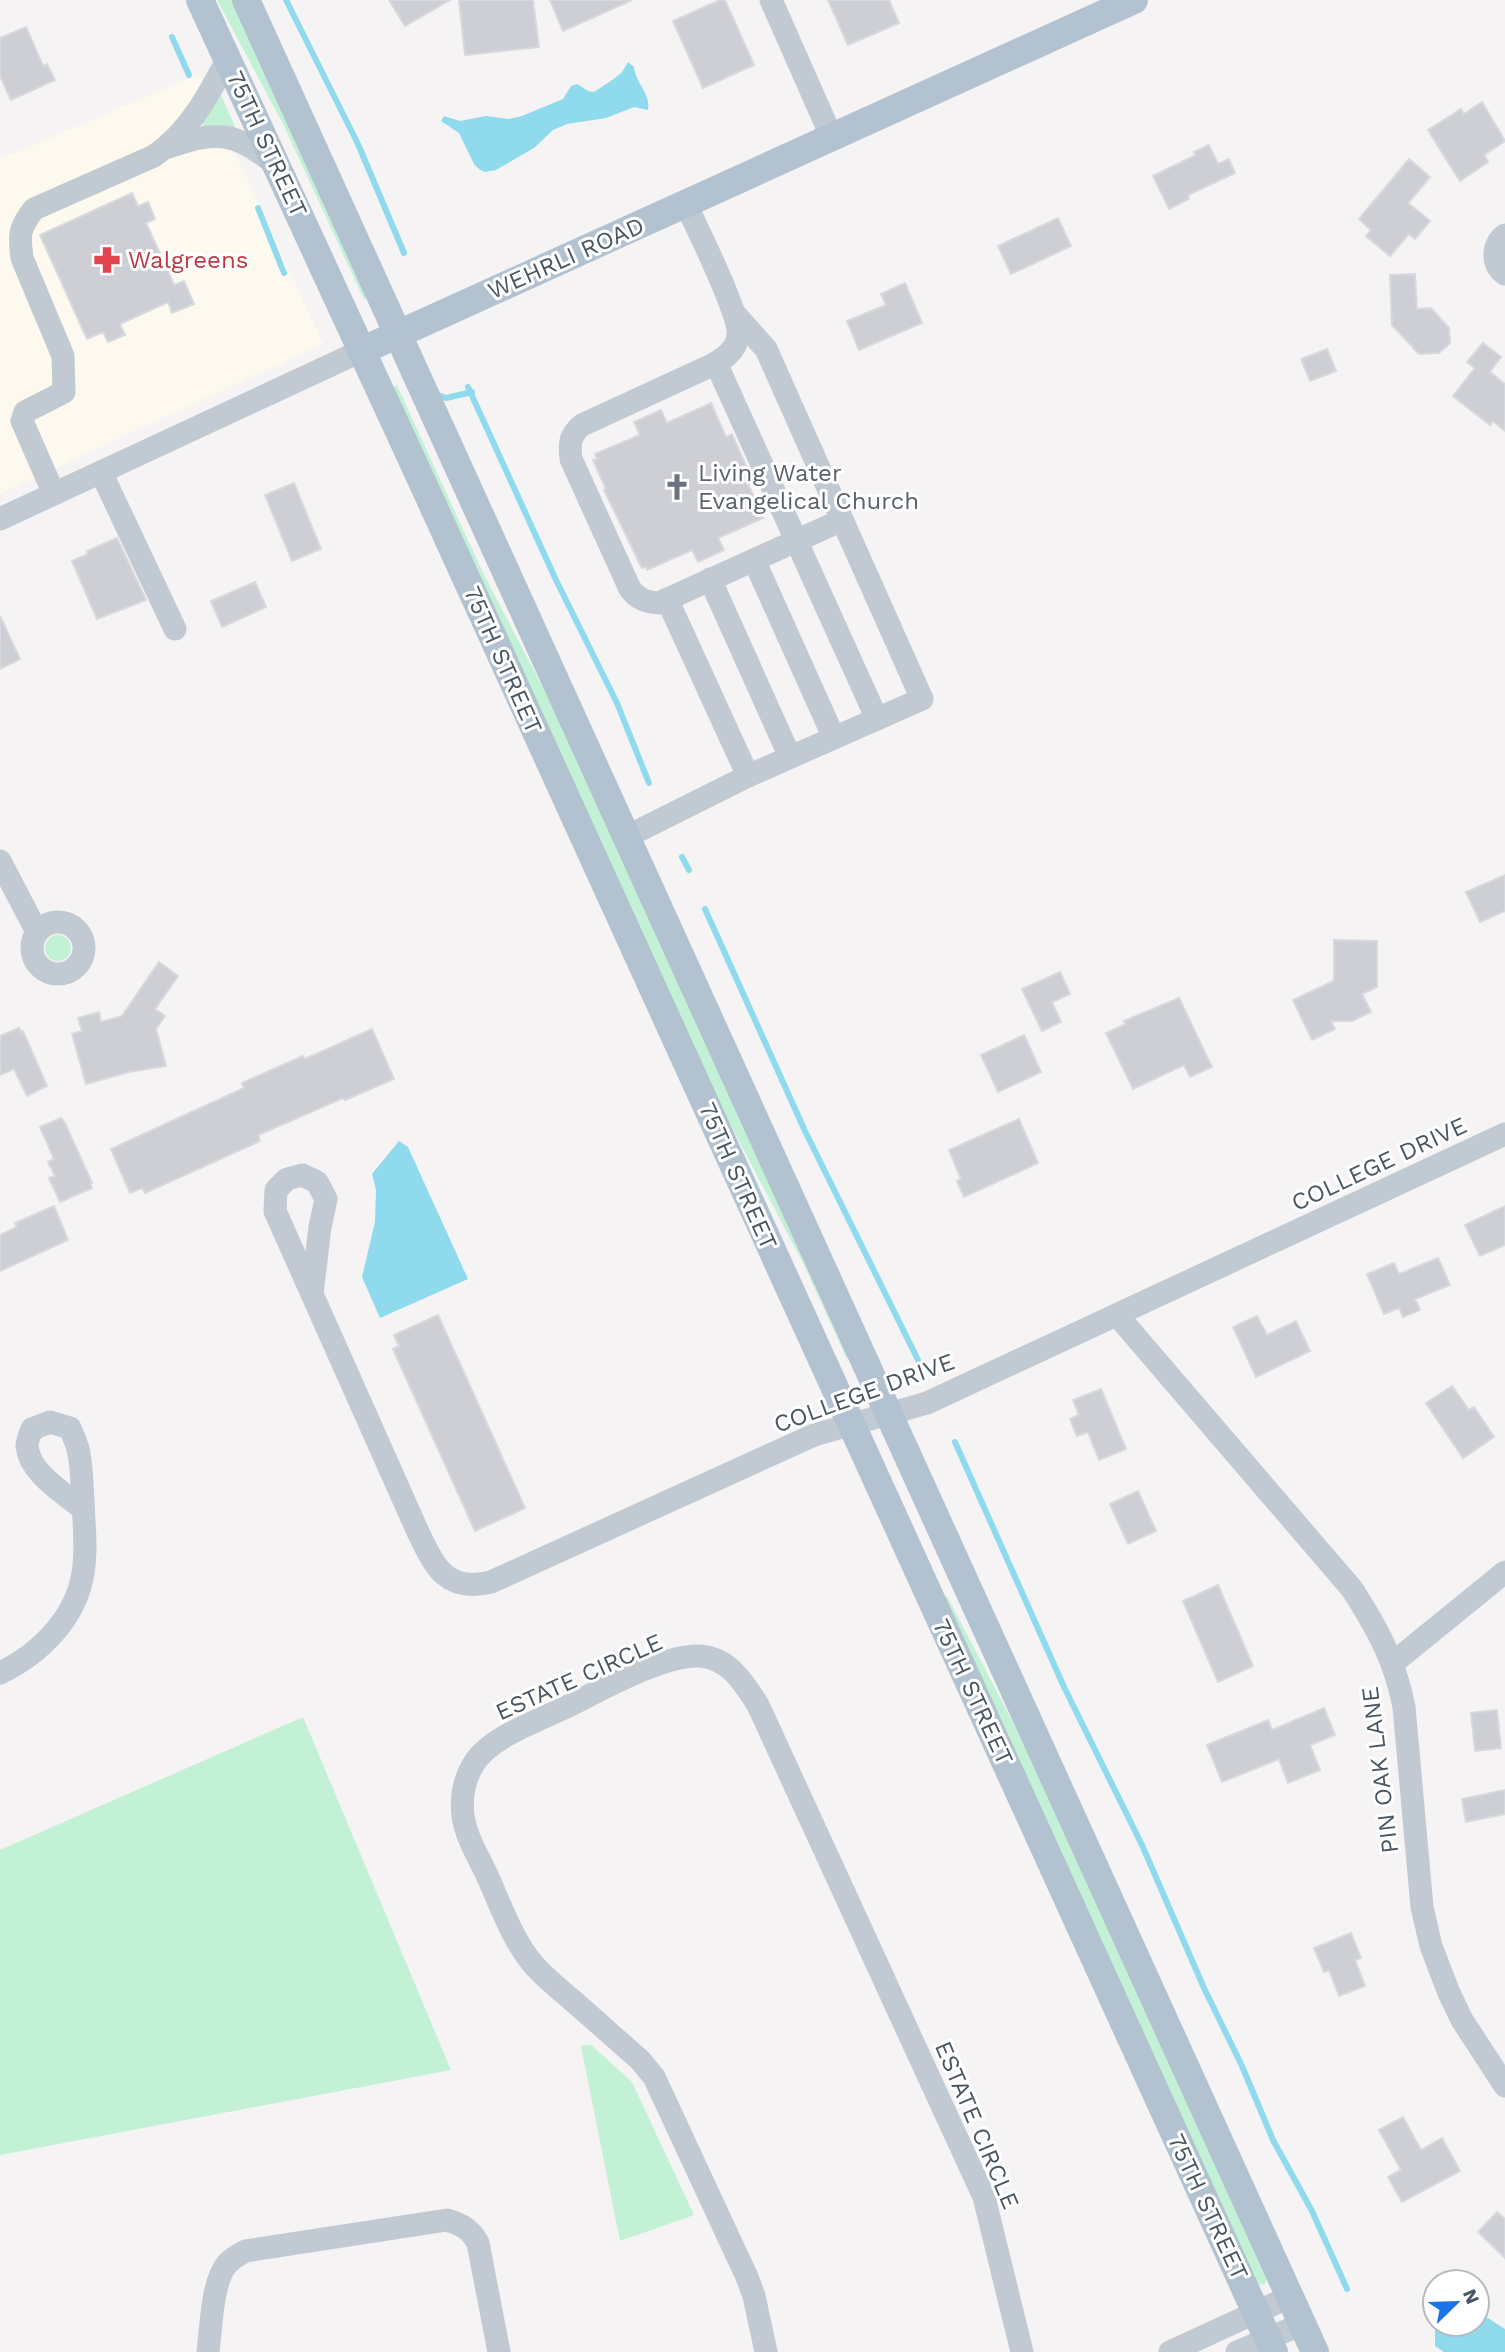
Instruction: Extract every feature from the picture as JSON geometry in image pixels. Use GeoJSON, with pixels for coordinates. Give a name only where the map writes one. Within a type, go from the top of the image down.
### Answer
{"type":"FeatureCollection","features":[{"type":"Feature","properties":{"kind":"main road","name":"75TH STREET"},"geometry":{"type":"LineString","coordinates":[[200,0],[1271,2345]]}},
{"type":"Feature","properties":{"kind":"main road","name":"75TH STREET"},"geometry":{"type":"LineString","coordinates":[[246,0],[1315,2352]]}},
{"type":"Feature","properties":{"kind":"main road","name":"WEHRLI ROAD"},"geometry":{"type":"LineString","coordinates":[[362,351],[1134,0]]}},
{"type":"Feature","properties":{"kind":"street"},"geometry":{"type":"LineString","coordinates":[[771,0],[832,138]]}},
{"type":"Feature","properties":{"kind":"street"},"geometry":{"type":"LineString","coordinates":[[166,148],[202,108],[227,60]]}},
{"type":"Feature","properties":{"kind":"street"},"geometry":{"type":"LineString","coordinates":[[54,494],[22,421],[26,412],[64,393],[63,356],[22,258],[20,240],[23,223],[34,209],[154,156],[166,148],[196,137],[217,135],[234,138],[254,147],[276,165]]}},
{"type":"Feature","properties":{"kind":"street"},"geometry":{"type":"LineString","coordinates":[[685,204],[734,313],[738,335],[734,347],[716,363],[582,425],[573,433],[569,445],[571,459],[630,589],[646,602],[659,603],[842,520]]}},
{"type":"Feature","properties":{"kind":"street"},"geometry":{"type":"LineString","coordinates":[[1505,235],[1499,239],[1494,255],[1499,270],[1505,274]]}},
{"type":"Feature","properties":{"kind":"street"},"geometry":{"type":"LineString","coordinates":[[628,836],[748,776],[922,699],[766,349],[734,313]]}},
{"type":"Feature","properties":{"kind":"street","name":"WEHRLI ROAD"},"geometry":{"type":"LineString","coordinates":[[0,519],[362,351]]}},
{"type":"Feature","properties":{"kind":"street"},"geometry":{"type":"LineString","coordinates":[[716,363],[877,719]]}},
{"type":"Feature","properties":{"kind":"street"},"geometry":{"type":"LineString","coordinates":[[101,472],[175,629]]}},
{"type":"Feature","properties":{"kind":"street"},"geometry":{"type":"LineString","coordinates":[[754,560],[834,738]]}},
{"type":"Feature","properties":{"kind":"street"},"geometry":{"type":"LineString","coordinates":[[710,579],[790,757]]}},
{"type":"Feature","properties":{"kind":"street"},"geometry":{"type":"LineString","coordinates":[[667,599],[748,776]]}},
{"type":"Feature","properties":{"kind":"street"},"geometry":{"type":"LineString","coordinates":[[0,861],[37,932]]}},
{"type":"Feature","properties":{"kind":"street","name":"COLLEGE DRIVE"},"geometry":{"type":"LineString","coordinates":[[312,1294],[433,1564],[442,1573],[463,1585],[475,1586],[491,1582],[814,1435],[927,1403],[1505,1134]]}},
{"type":"Feature","properties":{"kind":"street","name":"PIN OAK LANE"},"geometry":{"type":"LineString","coordinates":[[1117,1315],[1352,1589],[1379,1632],[1393,1664],[1404,1707],[1422,1907],[1431,1946],[1462,2020],[1505,2086]]}},
{"type":"Feature","properties":{"kind":"street"},"geometry":{"type":"LineString","coordinates":[[0,1673],[47,1641],[62,1623],[74,1601],[84,1566],[86,1546],[83,1508]]}},
{"type":"Feature","properties":{"kind":"street"},"geometry":{"type":"LineString","coordinates":[[1393,1664],[1505,1572]]}},
{"type":"Feature","properties":{"kind":"street","name":"ESTATE CIRCLE"},"geometry":{"type":"LineString","coordinates":[[766,2352],[754,2296],[747,2277],[654,2077],[640,2060],[533,1964],[513,1933],[468,1834],[463,1812],[462,1797],[473,1764],[488,1749],[512,1733],[644,1671],[668,1662],[699,1656],[730,1668],[743,1681],[758,1705],[984,2197],[1022,2352]]}},
{"type":"Feature","properties":{"kind":"street"},"geometry":{"type":"LineString","coordinates":[[208,2352],[221,2272],[228,2262],[245,2251],[447,2220],[463,2225],[478,2243],[499,2352]]}},
{"type":"Feature","properties":{"kind":"street"},"geometry":{"type":"LineString","coordinates":[[1170,2352],[1289,2297]]}},
{"type":"Feature","properties":{"kind":"street"},"geometry":{"type":"LineString","coordinates":[[1237,2352],[1271,2345],[1302,2324]]}},
{"type":"Feature","properties":{"kind":"shaded area"},"geometry":{"type":"Polygon","coordinates":[[[199,74],[323,344],[0,494],[0,159],[199,74]]]}},
{"type":"Feature","properties":{"kind":"green space"},"geometry":{"type":"Polygon","coordinates":[[[217,0],[234,0],[369,297],[365,300],[284,126],[217,0]]]}},
{"type":"Feature","properties":{"kind":"green space"},"geometry":{"type":"Polygon","coordinates":[[[221,95],[236,129],[203,126],[202,122],[221,95]]]}},
{"type":"Feature","properties":{"kind":"green space"},"geometry":{"type":"Polygon","coordinates":[[[397,385],[483,573],[565,730],[850,1358],[847,1359],[804,1265],[716,1097],[393,387],[397,385]]]}},
{"type":"Feature","properties":{"kind":"green space"},"geometry":{"type":"Polygon","coordinates":[[[58,935],[67,939],[71,948],[67,957],[58,961],[49,957],[45,948],[49,939],[58,935]]]}},
{"type":"Feature","properties":{"kind":"green space"},"geometry":{"type":"Polygon","coordinates":[[[947,1596],[1034,1763],[1267,2280],[1264,2285],[1256,2281],[944,1597],[947,1596]]]}},
{"type":"Feature","properties":{"kind":"green space"},"geometry":{"type":"Polygon","coordinates":[[[303,1717],[451,2070],[0,2155],[0,1850],[303,1717]]]}},
{"type":"Feature","properties":{"kind":"green space"},"geometry":{"type":"Polygon","coordinates":[[[591,2045],[632,2082],[694,2215],[620,2241],[581,2046],[591,2045]]]}},
{"type":"Feature","properties":{"kind":"water"},"geometry":{"type":"Polygon","coordinates":[[[628,62],[634,67],[645,94],[648,110],[634,107],[606,118],[567,124],[553,130],[534,148],[496,170],[485,172],[479,169],[459,133],[441,121],[444,116],[460,121],[486,116],[509,119],[522,116],[563,99],[571,86],[577,84],[589,91],[595,91],[620,74],[628,62]]]}},
{"type":"Feature","properties":{"kind":"water"},"geometry":{"type":"Polygon","coordinates":[[[399,1141],[408,1147],[468,1279],[380,1318],[362,1277],[375,1222],[376,1190],[372,1174],[399,1141]]]}},
{"type":"Feature","properties":{"kind":"water"},"geometry":{"type":"Polygon","coordinates":[[[1491,2320],[1505,2329],[1505,2352],[1444,2352],[1435,2346],[1435,2338],[1491,2338],[1491,2320]]]}},
{"type":"Feature","properties":{"kind":"building"},"geometry":{"type":"Polygon","coordinates":[[[389,0],[450,0],[405,26],[389,0]]]}},
{"type":"Feature","properties":{"kind":"building"},"geometry":{"type":"Polygon","coordinates":[[[459,0],[533,0],[539,47],[465,55],[459,0]]]}},
{"type":"Feature","properties":{"kind":"building"},"geometry":{"type":"Polygon","coordinates":[[[550,0],[632,0],[563,31],[550,0]]]}},
{"type":"Feature","properties":{"kind":"building"},"geometry":{"type":"Polygon","coordinates":[[[725,0],[754,65],[703,88],[673,21],[725,0]]]}},
{"type":"Feature","properties":{"kind":"building"},"geometry":{"type":"Polygon","coordinates":[[[828,0],[889,0],[899,23],[848,45],[828,0]]]}},
{"type":"Feature","properties":{"kind":"building"},"geometry":{"type":"Polygon","coordinates":[[[26,27],[43,66],[47,64],[55,80],[11,100],[0,76],[0,38],[26,27]]]}},
{"type":"Feature","properties":{"kind":"building"},"geometry":{"type":"Polygon","coordinates":[[[1482,102],[1505,141],[1484,155],[1488,162],[1460,181],[1428,130],[1461,109],[1464,114],[1482,102]]]}},
{"type":"Feature","properties":{"kind":"building"},"geometry":{"type":"Polygon","coordinates":[[[1209,145],[1218,164],[1229,159],[1235,173],[1188,195],[1189,199],[1169,209],[1153,176],[1196,155],[1194,152],[1209,145]]]}},
{"type":"Feature","properties":{"kind":"building"},"geometry":{"type":"Polygon","coordinates":[[[1409,159],[1430,177],[1408,203],[1430,221],[1415,239],[1409,234],[1390,256],[1366,236],[1371,230],[1359,219],[1409,159]]]}},
{"type":"Feature","properties":{"kind":"building","name":"Walgreens"},"geometry":{"type":"Polygon","coordinates":[[[132,193],[138,206],[148,202],[155,219],[146,223],[174,285],[184,281],[194,304],[172,313],[168,302],[120,324],[125,335],[108,342],[103,332],[87,339],[40,235],[132,193]]]}},
{"type":"Feature","properties":{"kind":"building"},"geometry":{"type":"Polygon","coordinates":[[[1058,218],[1071,246],[1011,274],[998,246],[1058,218]]]}},
{"type":"Feature","properties":{"kind":"building"},"geometry":{"type":"Polygon","coordinates":[[[1415,274],[1417,309],[1431,308],[1449,328],[1450,343],[1439,353],[1419,354],[1392,325],[1390,275],[1415,274]]]}},
{"type":"Feature","properties":{"kind":"building"},"geometry":{"type":"Polygon","coordinates":[[[905,283],[922,323],[859,350],[847,321],[886,305],[881,294],[905,283]]]}},
{"type":"Feature","properties":{"kind":"building"},"geometry":{"type":"Polygon","coordinates":[[[1483,343],[1501,357],[1490,372],[1505,384],[1505,431],[1493,421],[1490,425],[1453,396],[1475,368],[1467,362],[1483,343]]]}},
{"type":"Feature","properties":{"kind":"building"},"geometry":{"type":"Polygon","coordinates":[[[1327,349],[1336,371],[1310,381],[1301,359],[1327,349]]]}},
{"type":"Feature","properties":{"kind":"building","name":"Living Water Evangelical Church"},"geometry":{"type":"Polygon","coordinates":[[[711,403],[726,437],[732,434],[753,482],[748,484],[763,518],[718,538],[724,550],[698,562],[692,550],[647,570],[646,567],[642,568],[604,490],[606,489],[593,460],[597,459],[595,454],[640,435],[634,422],[661,410],[667,423],[711,403]]]}},
{"type":"Feature","properties":{"kind":"building"},"geometry":{"type":"Polygon","coordinates":[[[294,483],[321,549],[292,561],[265,495],[294,483]]]}},
{"type":"Feature","properties":{"kind":"building"},"geometry":{"type":"Polygon","coordinates":[[[117,538],[146,600],[97,619],[72,561],[117,538]]]}},
{"type":"Feature","properties":{"kind":"building"},"geometry":{"type":"Polygon","coordinates":[[[255,582],[266,607],[222,627],[211,601],[255,582]]]}},
{"type":"Feature","properties":{"kind":"building"},"geometry":{"type":"Polygon","coordinates":[[[0,616],[20,659],[0,669],[0,616]]]}},
{"type":"Feature","properties":{"kind":"building"},"geometry":{"type":"Polygon","coordinates":[[[1505,875],[1505,911],[1480,922],[1466,892],[1505,875]]]}},
{"type":"Feature","properties":{"kind":"building"},"geometry":{"type":"Polygon","coordinates":[[[1334,940],[1377,941],[1377,987],[1362,994],[1371,1012],[1352,1021],[1331,1021],[1335,1029],[1312,1040],[1293,1000],[1334,981],[1334,940]]]}},
{"type":"Feature","properties":{"kind":"building"},"geometry":{"type":"Polygon","coordinates":[[[159,962],[178,976],[155,1009],[165,1016],[156,1029],[166,1066],[129,1072],[86,1084],[72,1034],[82,1031],[78,1018],[99,1012],[101,1022],[122,1016],[159,962]]]}},
{"type":"Feature","properties":{"kind":"building"},"geometry":{"type":"Polygon","coordinates":[[[1060,972],[1070,994],[1052,1002],[1061,1022],[1042,1031],[1022,989],[1060,972]]]}},
{"type":"Feature","properties":{"kind":"building"},"geometry":{"type":"Polygon","coordinates":[[[1179,998],[1212,1067],[1190,1077],[1184,1065],[1133,1089],[1106,1033],[1126,1024],[1124,1021],[1179,998]]]}},
{"type":"Feature","properties":{"kind":"building"},"geometry":{"type":"Polygon","coordinates":[[[19,1028],[23,1031],[47,1086],[27,1096],[14,1069],[0,1075],[0,1036],[19,1028]]]}},
{"type":"Feature","properties":{"kind":"building"},"geometry":{"type":"Polygon","coordinates":[[[372,1029],[394,1079],[258,1135],[260,1141],[145,1193],[142,1188],[130,1193],[111,1149],[244,1088],[242,1083],[372,1029]]]}},
{"type":"Feature","properties":{"kind":"building"},"geometry":{"type":"Polygon","coordinates":[[[1024,1035],[1041,1072],[998,1092],[981,1055],[1024,1035]]]}},
{"type":"Feature","properties":{"kind":"building"},"geometry":{"type":"Polygon","coordinates":[[[61,1118],[92,1188],[60,1202],[49,1178],[55,1176],[48,1162],[54,1159],[40,1127],[61,1118]]]}},
{"type":"Feature","properties":{"kind":"building"},"geometry":{"type":"Polygon","coordinates":[[[1019,1119],[1038,1163],[964,1197],[957,1181],[961,1179],[949,1150],[1019,1119]]]}},
{"type":"Feature","properties":{"kind":"building"},"geometry":{"type":"Polygon","coordinates":[[[54,1206],[68,1240],[0,1271],[0,1235],[17,1227],[15,1223],[54,1206]]]}},
{"type":"Feature","properties":{"kind":"building"},"geometry":{"type":"Polygon","coordinates":[[[1505,1206],[1505,1245],[1480,1256],[1465,1225],[1505,1206]]]}},
{"type":"Feature","properties":{"kind":"building"},"geometry":{"type":"Polygon","coordinates":[[[1438,1258],[1450,1285],[1415,1299],[1420,1310],[1403,1317],[1399,1308],[1384,1314],[1367,1274],[1394,1263],[1399,1274],[1438,1258]]]}},
{"type":"Feature","properties":{"kind":"building"},"geometry":{"type":"Polygon","coordinates":[[[438,1315],[525,1508],[475,1531],[393,1349],[399,1346],[394,1335],[438,1315]]]}},
{"type":"Feature","properties":{"kind":"building"},"geometry":{"type":"Polygon","coordinates":[[[1257,1316],[1267,1335],[1296,1321],[1310,1351],[1256,1377],[1233,1327],[1257,1316]]]}},
{"type":"Feature","properties":{"kind":"building"},"geometry":{"type":"Polygon","coordinates":[[[1452,1386],[1469,1410],[1474,1407],[1494,1437],[1463,1458],[1426,1403],[1452,1386]]]}},
{"type":"Feature","properties":{"kind":"building"},"geometry":{"type":"Polygon","coordinates":[[[1101,1389],[1126,1449],[1099,1460],[1088,1432],[1077,1436],[1070,1419],[1079,1415],[1073,1400],[1101,1389]]]}},
{"type":"Feature","properties":{"kind":"building"},"geometry":{"type":"Polygon","coordinates":[[[1138,1491],[1156,1531],[1128,1544],[1110,1504],[1138,1491]]]}},
{"type":"Feature","properties":{"kind":"building"},"geometry":{"type":"Polygon","coordinates":[[[1218,1585],[1253,1666],[1218,1682],[1183,1601],[1218,1585]]]}},
{"type":"Feature","properties":{"kind":"building"},"geometry":{"type":"Polygon","coordinates":[[[1324,1708],[1335,1735],[1310,1745],[1320,1770],[1288,1783],[1279,1759],[1222,1782],[1207,1745],[1268,1720],[1272,1730],[1324,1708]]]}},
{"type":"Feature","properties":{"kind":"building"},"geometry":{"type":"Polygon","coordinates":[[[1497,1710],[1501,1748],[1475,1751],[1471,1713],[1497,1710]]]}},
{"type":"Feature","properties":{"kind":"building"},"geometry":{"type":"Polygon","coordinates":[[[1505,1790],[1505,1814],[1466,1822],[1462,1799],[1505,1790]]]}},
{"type":"Feature","properties":{"kind":"building"},"geometry":{"type":"Polygon","coordinates":[[[1351,1933],[1361,1958],[1355,1960],[1365,1986],[1339,1996],[1329,1970],[1324,1972],[1314,1948],[1351,1933]]]}},
{"type":"Feature","properties":{"kind":"building"},"geometry":{"type":"Polygon","coordinates":[[[1403,2117],[1421,2150],[1442,2138],[1460,2171],[1402,2202],[1388,2177],[1401,2170],[1379,2130],[1403,2117]]]}},
{"type":"Feature","properties":{"kind":"building"},"geometry":{"type":"Polygon","coordinates":[[[1497,2212],[1505,2219],[1505,2258],[1478,2232],[1497,2212]]]}},
{"type":"Feature","properties":{"kind":"waterway"},"geometry":{"type":"LineString","coordinates":[[286,0],[358,144],[404,253]]}},
{"type":"Feature","properties":{"kind":"waterway"},"geometry":{"type":"LineString","coordinates":[[172,37],[189,75]]}},
{"type":"Feature","properties":{"kind":"waterway"},"geometry":{"type":"LineString","coordinates":[[258,208],[284,273]]}},
{"type":"Feature","properties":{"kind":"waterway"},"geometry":{"type":"LineString","coordinates":[[468,387],[556,580],[617,703],[649,783]]}},
{"type":"Feature","properties":{"kind":"waterway"},"geometry":{"type":"LineString","coordinates":[[441,396],[446,398],[472,392]]}},
{"type":"Feature","properties":{"kind":"waterway"},"geometry":{"type":"LineString","coordinates":[[682,857],[689,870]]}},
{"type":"Feature","properties":{"kind":"waterway"},"geometry":{"type":"LineString","coordinates":[[705,909],[805,1131],[922,1368]]}},
{"type":"Feature","properties":{"kind":"waterway"},"geometry":{"type":"LineString","coordinates":[[955,1442],[1064,1687],[1142,1845],[1273,2140],[1312,2211],[1347,2289]]}},
{"type":"Feature","properties":{"kind":"place","name":"Walgreens"},"geometry":{"type":"Point","coordinates":[107,260]}},
{"type":"Feature","properties":{"kind":"place","name":"Living Water Evangelical Church"},"geometry":{"type":"Point","coordinates":[677,487]}}]}
